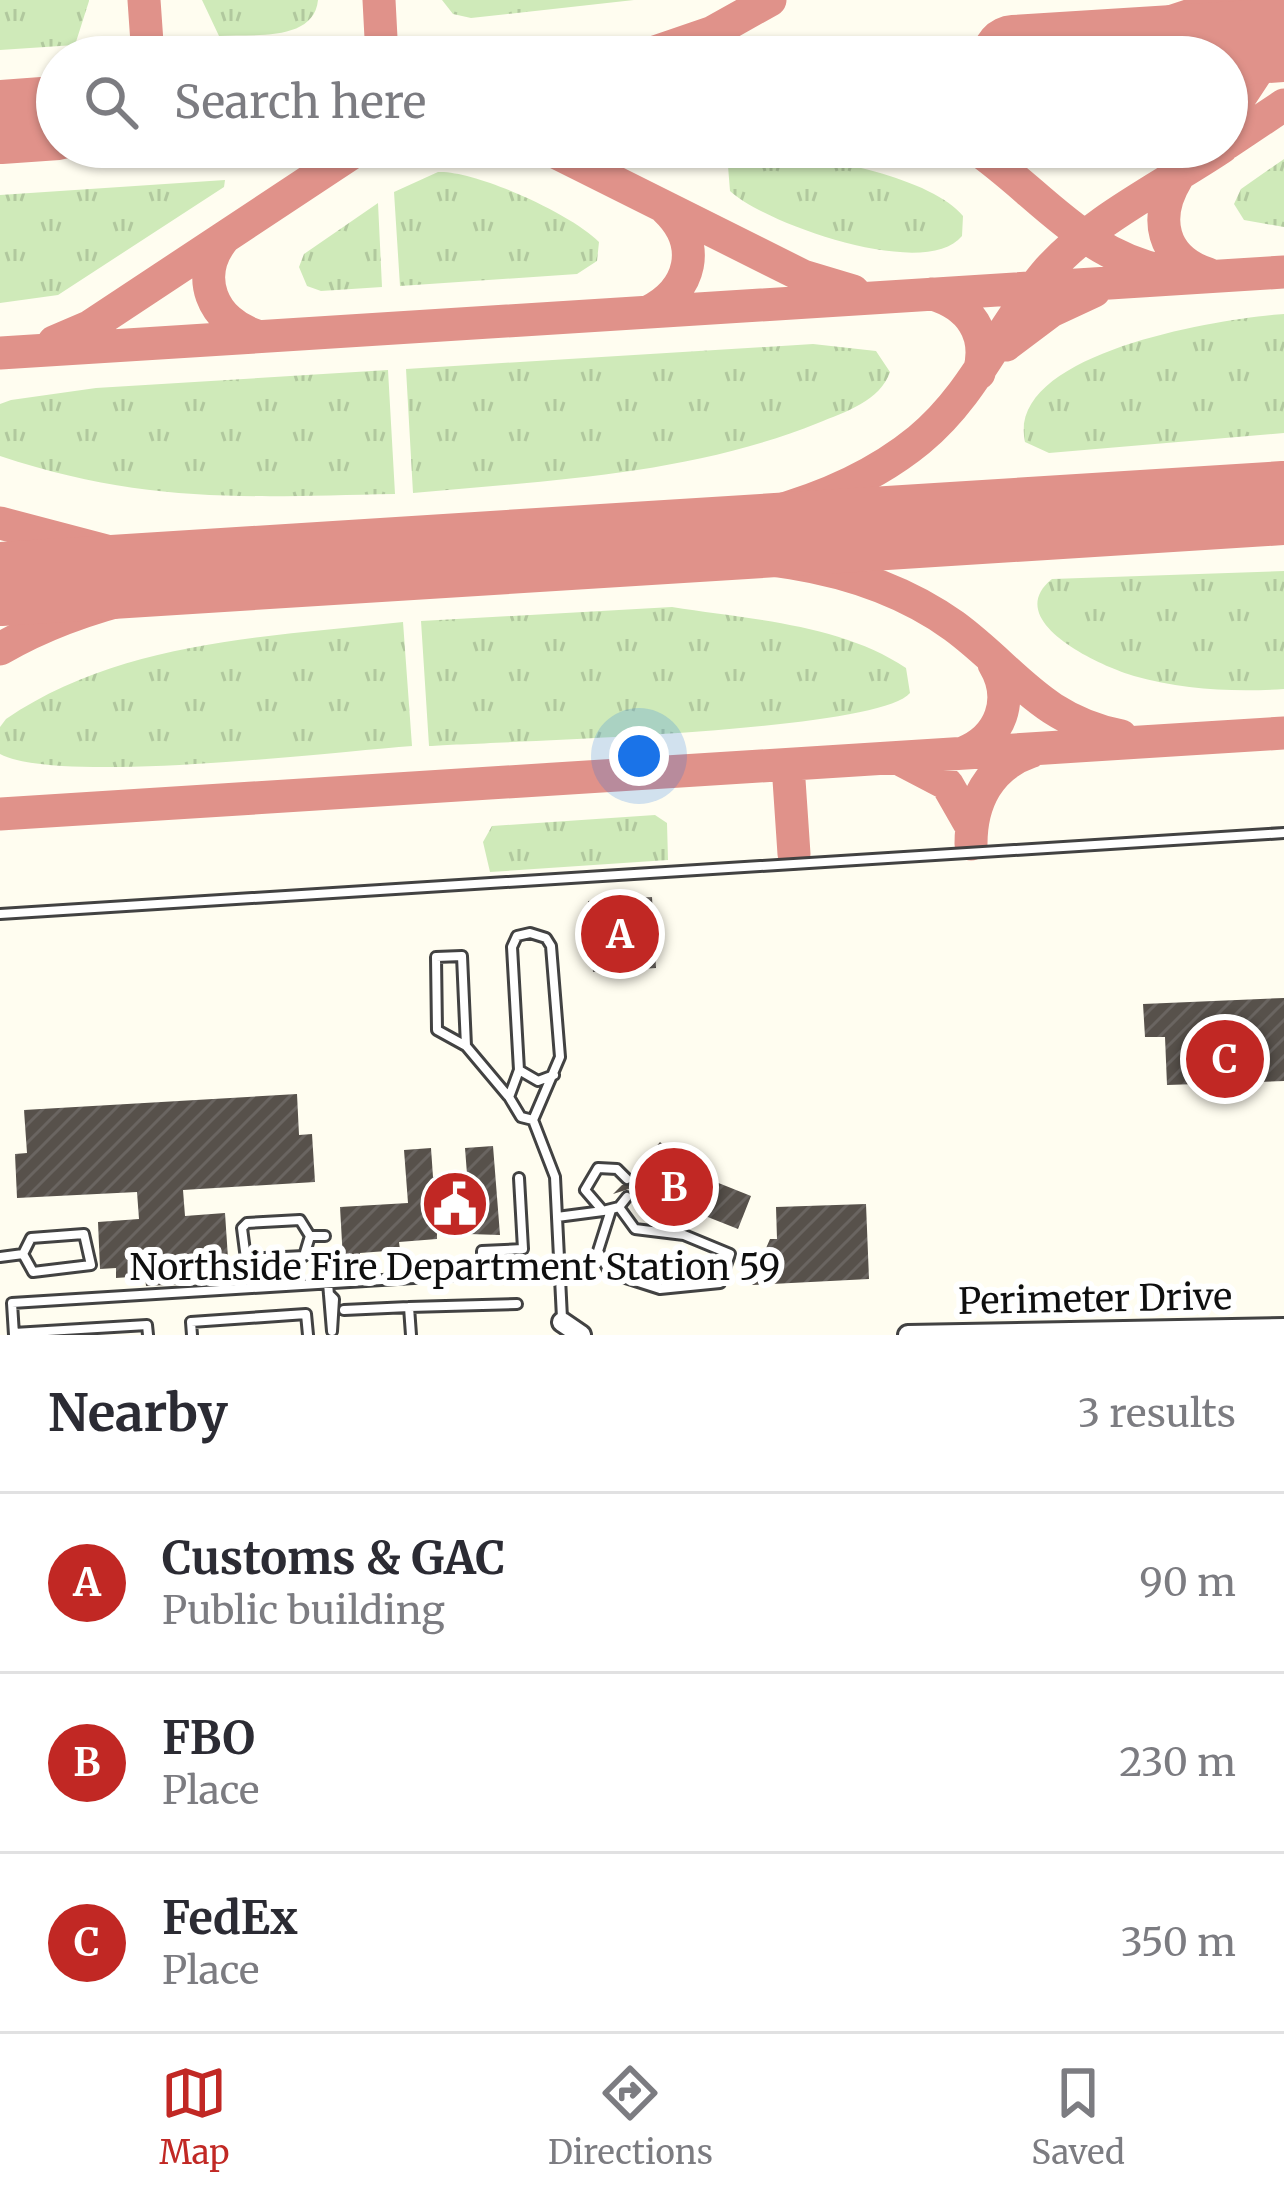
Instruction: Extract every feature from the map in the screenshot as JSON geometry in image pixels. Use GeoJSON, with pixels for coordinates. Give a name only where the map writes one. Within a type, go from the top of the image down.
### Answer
{"type":"FeatureCollection","features":[{"type":"Feature","properties":{"kind":"street","name":"Perimeter Drive"},"geometry":{"type":"LineString","coordinates":[[908,1335],[1284,1328]]}},
{"type":"Feature","properties":{"kind":"street"},"geometry":{"type":"LineString","coordinates":[[562,1329],[581,1335]]}},
{"type":"Feature","properties":{"kind":"lane"},"geometry":{"type":"LineString","coordinates":[[0,914],[1284,833]]}},
{"type":"Feature","properties":{"kind":"lane"},"geometry":{"type":"LineString","coordinates":[[509,1097],[519,1070],[511,955],[517,936],[537,933],[551,946],[560,1057],[533,1120]]}},
{"type":"Feature","properties":{"kind":"lane"},"geometry":{"type":"LineString","coordinates":[[466,1046],[462,956],[436,957],[437,1030],[466,1046],[521,1117],[533,1120]]}},
{"type":"Feature","properties":{"kind":"lane"},"geometry":{"type":"LineString","coordinates":[[519,1070],[538,1081],[554,1075]]}},
{"type":"Feature","properties":{"kind":"lane"},"geometry":{"type":"LineString","coordinates":[[533,1120],[550,1155],[562,1329]]}},
{"type":"Feature","properties":{"kind":"lane"},"geometry":{"type":"LineString","coordinates":[[611,1210],[598,1251],[610,1273],[660,1289],[720,1283],[730,1254],[684,1235],[635,1228],[585,1190],[591,1173],[608,1167],[627,1179]]}},
{"type":"Feature","properties":{"kind":"lane"},"geometry":{"type":"LineString","coordinates":[[482,1273],[482,1251],[523,1249],[519,1178]]}},
{"type":"Feature","properties":{"kind":"lane"},"geometry":{"type":"LineString","coordinates":[[557,1216],[611,1210],[627,1197]]}},
{"type":"Feature","properties":{"kind":"lane"},"geometry":{"type":"LineString","coordinates":[[304,1221],[310,1236],[304,1256],[246,1259],[242,1228],[247,1223],[304,1221]]}},
{"type":"Feature","properties":{"kind":"lane"},"geometry":{"type":"LineString","coordinates":[[88,1234],[91,1265],[33,1272],[23,1254],[31,1238],[88,1234]]}},
{"type":"Feature","properties":{"kind":"lane"},"geometry":{"type":"LineString","coordinates":[[310,1236],[325,1237]]}},
{"type":"Feature","properties":{"kind":"lane"},"geometry":{"type":"LineString","coordinates":[[0,1257],[23,1254]]}},
{"type":"Feature","properties":{"kind":"lane"},"geometry":{"type":"LineString","coordinates":[[148,1335],[147,1325],[17,1334],[12,1303],[328,1288],[559,1269]]}},
{"type":"Feature","properties":{"kind":"lane"},"geometry":{"type":"LineString","coordinates":[[328,1288],[332,1333]]}},
{"type":"Feature","properties":{"kind":"lane"},"geometry":{"type":"LineString","coordinates":[[344,1310],[517,1304]]}},
{"type":"Feature","properties":{"kind":"lane"},"geometry":{"type":"LineString","coordinates":[[410,1306],[411,1335]]}},
{"type":"Feature","properties":{"kind":"lane"},"geometry":{"type":"LineString","coordinates":[[192,1335],[191,1322],[306,1314],[308,1335]]}},
{"type":"Feature","properties":{"kind":"green space"},"geometry":{"type":"Polygon","coordinates":[[[0,0],[89,0],[78,36],[36,36],[36,48],[0,50],[0,0]]]}},
{"type":"Feature","properties":{"kind":"green space"},"geometry":{"type":"Polygon","coordinates":[[[202,0],[318,0],[314,14],[294,29],[219,36],[202,0]]]}},
{"type":"Feature","properties":{"kind":"green space"},"geometry":{"type":"Polygon","coordinates":[[[442,0],[634,0],[471,18],[453,14],[442,0]]]}},
{"type":"Feature","properties":{"kind":"green space"},"geometry":{"type":"Polygon","coordinates":[[[1284,159],[1284,227],[1244,220],[1234,204],[1241,189],[1284,159]]]}},
{"type":"Feature","properties":{"kind":"green space"},"geometry":{"type":"Polygon","coordinates":[[[728,168],[862,168],[946,201],[963,216],[962,236],[943,248],[915,253],[882,250],[809,232],[730,191],[728,168]]]}},
{"type":"Feature","properties":{"kind":"green space"},"geometry":{"type":"Polygon","coordinates":[[[438,172],[499,186],[568,219],[599,242],[597,261],[577,274],[400,286],[394,192],[438,172]]]}},
{"type":"Feature","properties":{"kind":"green space"},"geometry":{"type":"Polygon","coordinates":[[[225,180],[224,187],[58,295],[0,303],[0,195],[225,180]]]}},
{"type":"Feature","properties":{"kind":"green space"},"geometry":{"type":"Polygon","coordinates":[[[378,203],[382,287],[321,291],[307,286],[299,267],[304,254],[378,203]]]}},
{"type":"Feature","properties":{"kind":"green space"},"geometry":{"type":"Polygon","coordinates":[[[1284,314],[1284,433],[1049,453],[1025,442],[1028,411],[1049,384],[1083,363],[1171,332],[1284,314]]]}},
{"type":"Feature","properties":{"kind":"green space"},"geometry":{"type":"Polygon","coordinates":[[[813,344],[876,351],[890,372],[878,391],[850,410],[719,454],[618,473],[413,493],[406,369],[813,344]]]}},
{"type":"Feature","properties":{"kind":"green space"},"geometry":{"type":"Polygon","coordinates":[[[388,370],[395,494],[242,496],[149,490],[52,472],[0,456],[0,404],[11,400],[96,388],[388,370]]]}},
{"type":"Feature","properties":{"kind":"green space"},"geometry":{"type":"Polygon","coordinates":[[[1284,571],[1284,689],[1209,689],[1134,676],[1060,639],[1038,610],[1039,594],[1052,579],[1284,571]]]}},
{"type":"Feature","properties":{"kind":"green space"},"geometry":{"type":"Polygon","coordinates":[[[672,607],[793,626],[853,642],[906,668],[910,693],[883,707],[762,726],[429,746],[421,621],[672,607]]]}},
{"type":"Feature","properties":{"kind":"green space"},"geometry":{"type":"Polygon","coordinates":[[[403,622],[412,746],[135,767],[31,763],[0,754],[0,727],[6,719],[98,673],[197,646],[403,622]]]}},
{"type":"Feature","properties":{"kind":"green space"},"geometry":{"type":"Polygon","coordinates":[[[655,815],[667,823],[668,860],[490,872],[483,842],[492,826],[655,815]]]}},
{"type":"Feature","properties":{"kind":"building"},"geometry":{"type":"Polygon","coordinates":[[[652,897],[656,968],[593,972],[588,901],[652,897]]]}},
{"type":"Feature","properties":{"kind":"building"},"geometry":{"type":"Polygon","coordinates":[[[1284,998],[1284,1081],[1167,1085],[1165,1037],[1145,1037],[1143,1004],[1284,998]]]}},
{"type":"Feature","properties":{"kind":"building"},"geometry":{"type":"Polygon","coordinates":[[[297,1094],[299,1135],[312,1134],[315,1182],[183,1190],[185,1216],[225,1213],[228,1258],[200,1259],[201,1274],[188,1274],[188,1284],[146,1286],[145,1276],[116,1278],[116,1268],[100,1269],[98,1222],[139,1219],[137,1192],[17,1198],[15,1154],[27,1153],[24,1110],[297,1094]]]}},
{"type":"Feature","properties":{"kind":"building"},"geometry":{"type":"Polygon","coordinates":[[[660,1142],[696,1174],[751,1196],[738,1229],[685,1208],[635,1199],[629,1189],[613,1194],[622,1185],[634,1184],[633,1173],[660,1142]]]}},
{"type":"Feature","properties":{"kind":"building"},"geometry":{"type":"Polygon","coordinates":[[[493,1146],[500,1235],[437,1233],[437,1239],[399,1242],[400,1250],[360,1253],[360,1259],[343,1260],[340,1207],[408,1203],[404,1150],[431,1148],[433,1177],[467,1174],[465,1148],[493,1146]]]}},
{"type":"Feature","properties":{"kind":"building"},"geometry":{"type":"Polygon","coordinates":[[[866,1204],[869,1279],[752,1285],[756,1275],[741,1269],[746,1256],[760,1262],[770,1239],[777,1239],[776,1207],[866,1204]]]}},
{"type":"Feature","properties":{"kind":"taxiway"},"geometry":{"type":"LineString","coordinates":[[144,0],[147,36]]}},
{"type":"Feature","properties":{"kind":"taxiway"},"geometry":{"type":"LineString","coordinates":[[379,0],[381,36]]}},
{"type":"Feature","properties":{"kind":"taxiway"},"geometry":{"type":"LineString","coordinates":[[701,36],[770,0]]}},
{"type":"Feature","properties":{"kind":"taxiway"},"geometry":{"type":"LineString","coordinates":[[1104,36],[1158,26],[1236,0]]}},
{"type":"Feature","properties":{"kind":"taxiway"},"geometry":{"type":"LineString","coordinates":[[1248,85],[1284,30]]}},
{"type":"Feature","properties":{"kind":"taxiway"},"geometry":{"type":"LineString","coordinates":[[1248,129],[1284,105]]}},
{"type":"Feature","properties":{"kind":"taxiway"},"geometry":{"type":"LineString","coordinates":[[54,342],[89,327],[329,168]]}},
{"type":"Feature","properties":{"kind":"taxiway"},"geometry":{"type":"LineString","coordinates":[[587,168],[803,276],[853,291]]}},
{"type":"Feature","properties":{"kind":"taxiway"},"geometry":{"type":"LineString","coordinates":[[1002,168],[1086,237],[1136,264],[1166,272]]}},
{"type":"Feature","properties":{"kind":"taxiway"},"geometry":{"type":"LineString","coordinates":[[457,555],[698,529],[816,498],[870,473],[939,422],[1063,255],[1105,221],[1189,168]]}},
{"type":"Feature","properties":{"kind":"taxiway"},"geometry":{"type":"LineString","coordinates":[[1177,178],[1165,207],[1166,235],[1180,258],[1208,274]]}},
{"type":"Feature","properties":{"kind":"taxiway"},"geometry":{"type":"LineString","coordinates":[[648,312],[675,292],[687,265],[685,237],[666,209]]}},
{"type":"Feature","properties":{"kind":"taxiway"},"geometry":{"type":"LineString","coordinates":[[224,238],[210,267],[212,296],[228,320],[257,336]]}},
{"type":"Feature","properties":{"kind":"taxiway"},"geometry":{"type":"LineString","coordinates":[[0,353],[1284,272]]}},
{"type":"Feature","properties":{"kind":"taxiway"},"geometry":{"type":"LineString","coordinates":[[1006,345],[1051,311],[1094,291]]}},
{"type":"Feature","properties":{"kind":"taxiway"},"geometry":{"type":"LineString","coordinates":[[932,294],[957,306],[974,323],[982,346],[979,373]]}},
{"type":"Feature","properties":{"kind":"taxiway"},"geometry":{"type":"LineString","coordinates":[[1121,513],[1284,494]]}},
{"type":"Feature","properties":{"kind":"taxiway"},"geometry":{"type":"LineString","coordinates":[[0,523],[110,552],[260,559]]}},
{"type":"Feature","properties":{"kind":"taxiway"},"geometry":{"type":"LineString","coordinates":[[617,554],[792,563],[876,585],[954,626],[1048,706],[1121,736]]}},
{"type":"Feature","properties":{"kind":"taxiway"},"geometry":{"type":"LineString","coordinates":[[0,649],[41,628],[127,599],[216,580],[352,561]]}},
{"type":"Feature","properties":{"kind":"taxiway"},"geometry":{"type":"LineString","coordinates":[[963,753],[987,738],[1001,716],[1003,691],[994,664]]}},
{"type":"Feature","properties":{"kind":"taxiway"},"geometry":{"type":"LineString","coordinates":[[0,814],[1284,733]]}},
{"type":"Feature","properties":{"kind":"taxiway"},"geometry":{"type":"LineString","coordinates":[[971,844],[974,814],[985,788],[1003,766],[1030,752]]}},
{"type":"Feature","properties":{"kind":"taxiway"},"geometry":{"type":"LineString","coordinates":[[903,761],[947,784],[971,826]]}},
{"type":"Feature","properties":{"kind":"taxiway"},"geometry":{"type":"LineString","coordinates":[[788,765],[794,854]]}},
{"type":"Feature","properties":{"kind":"runway"},"geometry":{"type":"LineString","coordinates":[[1248,42],[1284,40]]}},
{"type":"Feature","properties":{"kind":"runway"},"geometry":{"type":"LineString","coordinates":[[0,122],[36,119]]}},
{"type":"Feature","properties":{"kind":"runway"},"geometry":{"type":"LineString","coordinates":[[0,584],[1284,503]]}},
{"type":"Feature","properties":{"kind":"place","name":"Customs & GAC"},"geometry":{"type":"Point","coordinates":[620,934]}},
{"type":"Feature","properties":{"kind":"place","name":"FedEx"},"geometry":{"type":"Point","coordinates":[1225,1059]}},
{"type":"Feature","properties":{"kind":"place","name":"FBO"},"geometry":{"type":"Point","coordinates":[674,1187]}},
{"type":"Feature","properties":{"kind":"place","name":"Northside Fire Department Station 59"},"geometry":{"type":"Point","coordinates":[455,1204]}}]}
